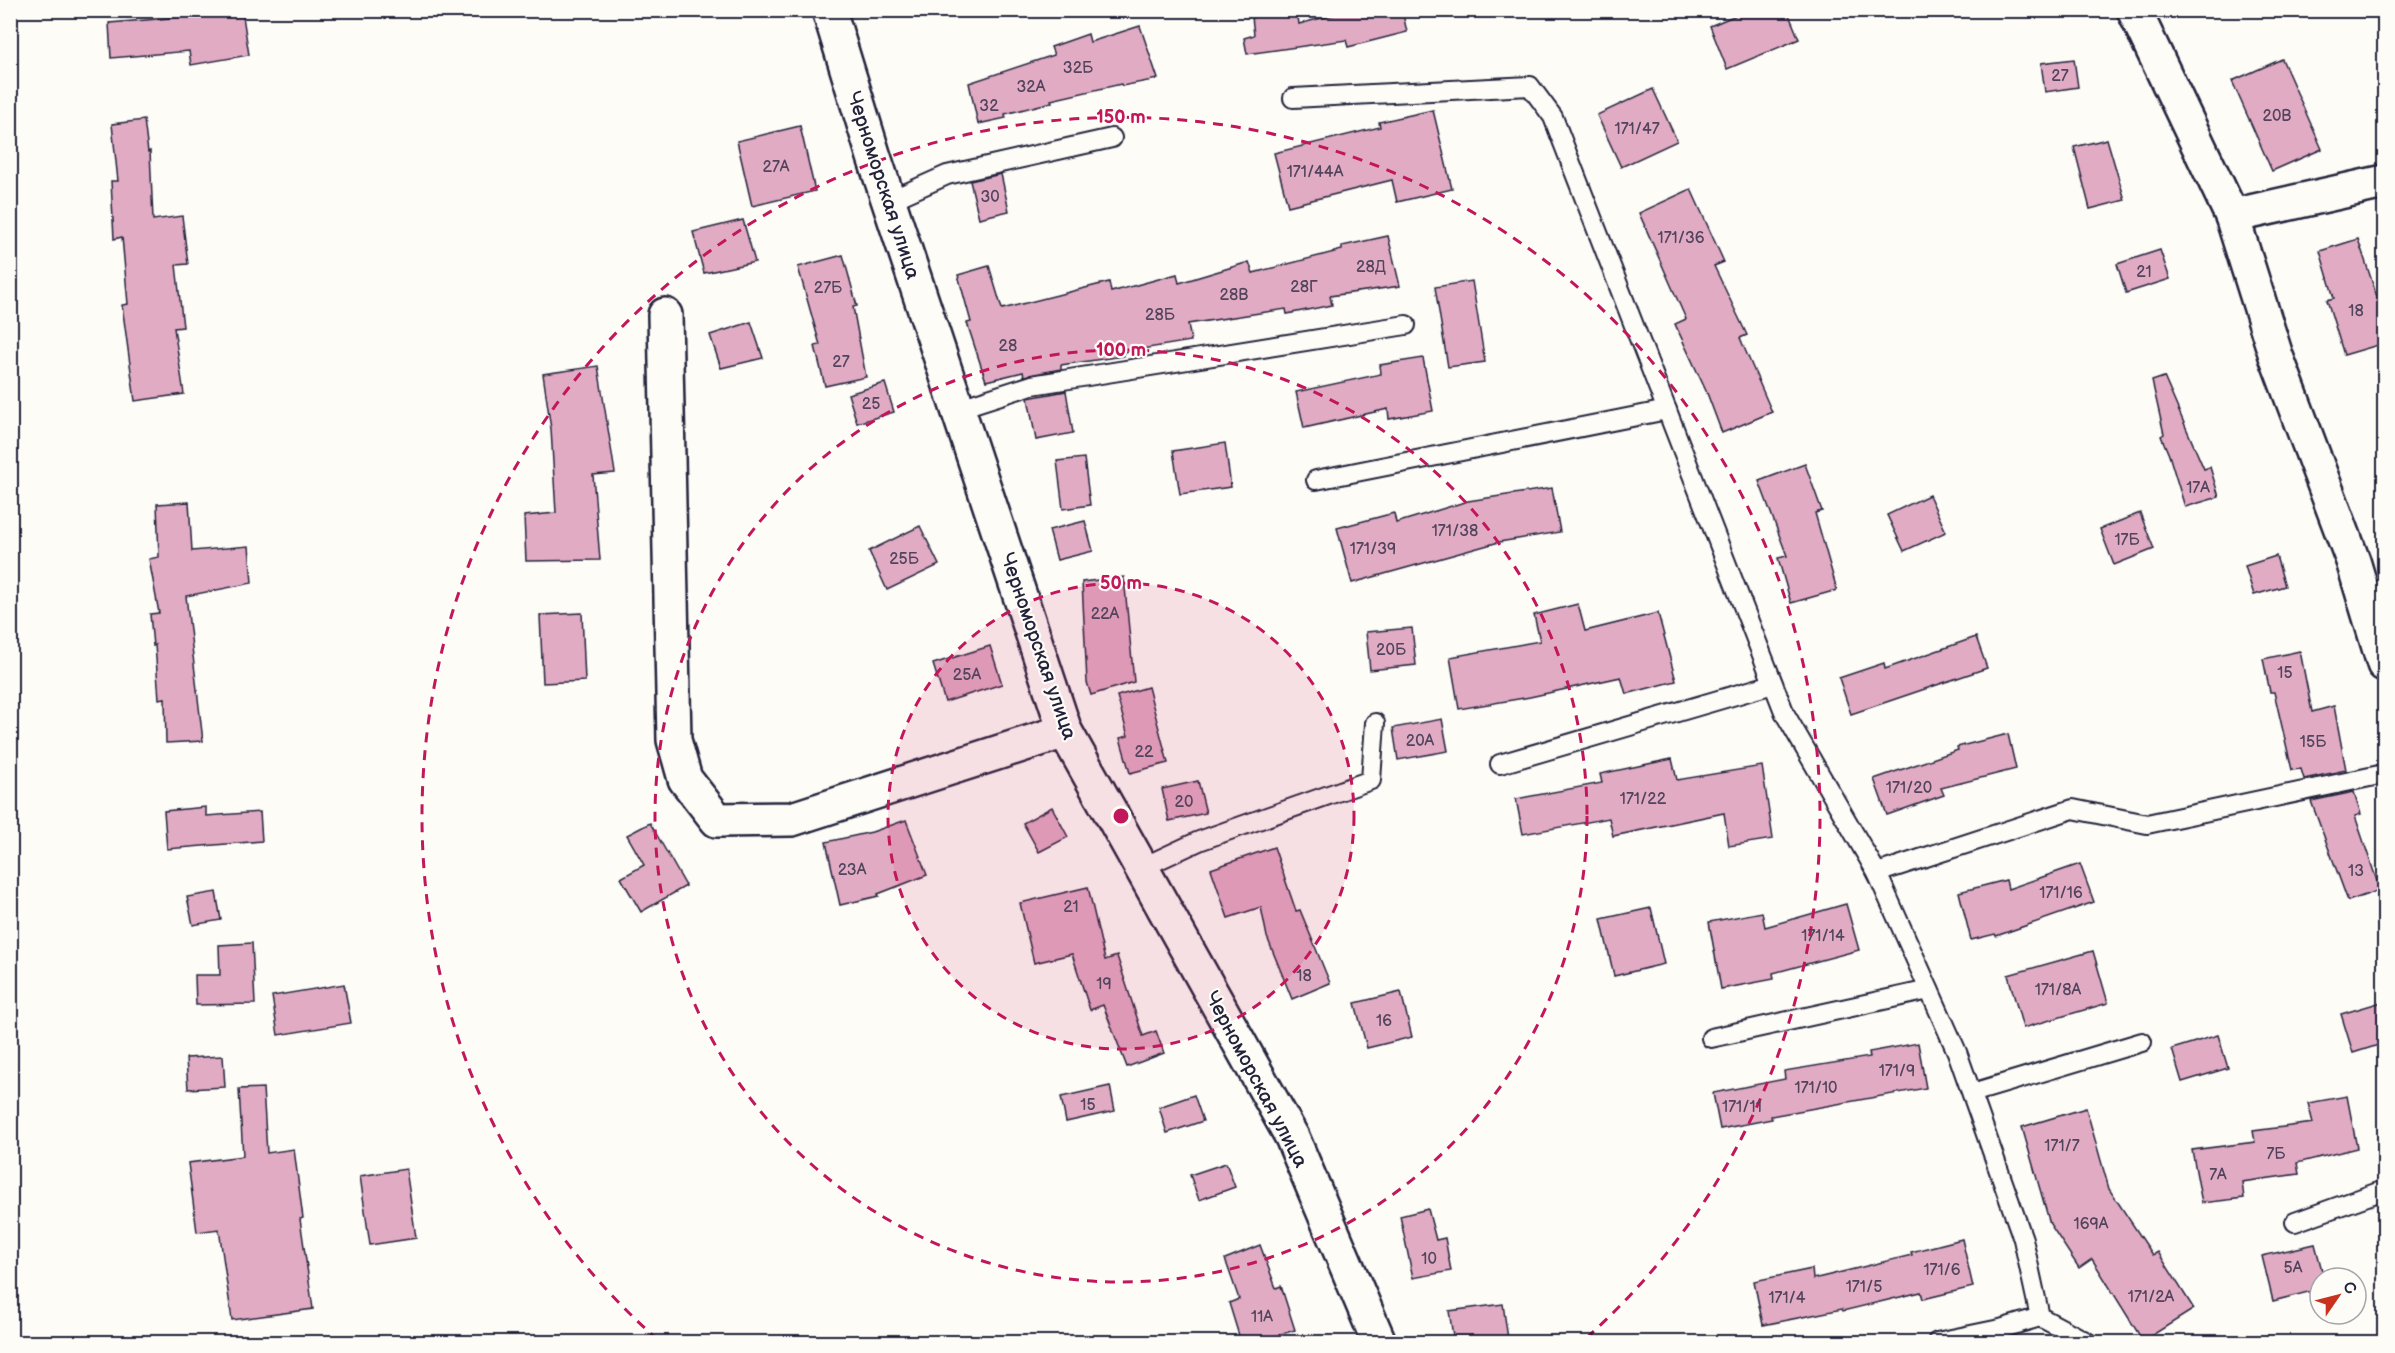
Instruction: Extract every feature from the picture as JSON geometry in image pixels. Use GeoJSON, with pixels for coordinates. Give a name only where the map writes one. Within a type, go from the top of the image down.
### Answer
{"type":"FeatureCollection","features":[{"type":"Feature","properties":{"kind":"street","name":"Черноморская улица"},"geometry":{"type":"LineString","coordinates":[[829,10],[957,409],[1065,731],[1292,1137],[1379,1342]]}},
{"type":"Feature","properties":{"kind":"street"},"geometry":{"type":"LineString","coordinates":[[2134,10],[2232,216],[2276,356],[2353,561],[2385,664]]}},
{"type":"Feature","properties":{"kind":"street"},"geometry":{"type":"LineString","coordinates":[[2232,216],[2385,182]]}},
{"type":"Feature","properties":{"kind":"street"},"geometry":{"type":"LineString","coordinates":[[665,315],[674,740],[685,779],[717,820],[792,819],[1065,731]]}},
{"type":"Feature","properties":{"kind":"lane"},"geometry":{"type":"LineString","coordinates":[[1293,98],[1530,86],[1553,117],[1785,714],[1877,873],[1957,1052],[2024,1239],[2040,1317]]}},
{"type":"Feature","properties":{"kind":"lane"},"geometry":{"type":"LineString","coordinates":[[889,201],[947,175],[1112,138]]}},
{"type":"Feature","properties":{"kind":"lane"},"geometry":{"type":"LineString","coordinates":[[957,409],[1032,385],[1406,325]]}},
{"type":"Feature","properties":{"kind":"lane"},"geometry":{"type":"LineString","coordinates":[[1316,480],[1666,410]]}},
{"type":"Feature","properties":{"kind":"lane"},"geometry":{"type":"LineString","coordinates":[[1500,764],[1773,684]]}},
{"type":"Feature","properties":{"kind":"lane"},"geometry":{"type":"LineString","coordinates":[[1141,868],[1199,841],[1371,780],[1375,723]]}},
{"type":"Feature","properties":{"kind":"lane"},"geometry":{"type":"LineString","coordinates":[[1877,873],[2073,809],[2147,824],[2385,774]]}},
{"type":"Feature","properties":{"kind":"lane"},"geometry":{"type":"LineString","coordinates":[[1711,1038],[1929,990]]}},
{"type":"Feature","properties":{"kind":"lane"},"geometry":{"type":"LineString","coordinates":[[1972,1093],[2142,1042]]}},
{"type":"Feature","properties":{"kind":"lane"},"geometry":{"type":"LineString","coordinates":[[2295,1221],[2385,1190]]}},
{"type":"Feature","properties":{"kind":"lane"},"geometry":{"type":"LineString","coordinates":[[1937,1342],[2000,1329],[2040,1317],[2087,1342]]}},
{"type":"Feature","properties":{"kind":"building"},"geometry":{"type":"Polygon","coordinates":[[[181,10],[242,10],[249,55],[191,65],[189,51],[111,58],[109,23],[182,17],[181,10]]]}},
{"type":"Feature","properties":{"kind":"building"},"geometry":{"type":"Polygon","coordinates":[[[1297,10],[1299,24],[1351,10],[1402,10],[1407,32],[1348,47],[1346,40],[1247,54],[1244,38],[1254,35],[1252,17],[1297,10]]]}},
{"type":"Feature","properties":{"kind":"building"},"geometry":{"type":"Polygon","coordinates":[[[1748,10],[1787,10],[1799,39],[1727,69],[1710,26],[1748,10]]]}},
{"type":"Feature","properties":{"kind":"building"},"geometry":{"type":"Polygon","coordinates":[[[1140,26],[1158,79],[1122,86],[1121,84],[1051,100],[1052,102],[1005,114],[1006,118],[978,124],[969,83],[1054,55],[1051,47],[1088,34],[1090,42],[1140,26]]]}},
{"type":"Feature","properties":{"kind":"building"},"geometry":{"type":"Polygon","coordinates":[[[2074,59],[2078,87],[2045,92],[2041,63],[2074,59]]]}},
{"type":"Feature","properties":{"kind":"building"},"geometry":{"type":"Polygon","coordinates":[[[2282,59],[2322,149],[2272,171],[2232,81],[2282,59]]]}},
{"type":"Feature","properties":{"kind":"building"},"geometry":{"type":"Polygon","coordinates":[[[1653,89],[1677,141],[1621,167],[1597,115],[1653,89]]]}},
{"type":"Feature","properties":{"kind":"building"},"geometry":{"type":"Polygon","coordinates":[[[1433,110],[1452,189],[1397,202],[1392,180],[1288,206],[1274,153],[1380,127],[1379,122],[1433,110]]]}},
{"type":"Feature","properties":{"kind":"building"},"geometry":{"type":"Polygon","coordinates":[[[144,120],[148,152],[150,151],[153,220],[182,216],[188,264],[176,265],[183,327],[174,328],[184,394],[135,401],[122,305],[128,304],[122,237],[114,239],[111,181],[118,181],[112,124],[144,120]]]}},
{"type":"Feature","properties":{"kind":"building"},"geometry":{"type":"Polygon","coordinates":[[[800,126],[815,191],[752,206],[737,141],[800,126]]]}},
{"type":"Feature","properties":{"kind":"building"},"geometry":{"type":"Polygon","coordinates":[[[2107,139],[2125,200],[2090,209],[2074,147],[2107,139]]]}},
{"type":"Feature","properties":{"kind":"building"},"geometry":{"type":"Polygon","coordinates":[[[1001,174],[1009,211],[979,218],[970,181],[1001,174]]]}},
{"type":"Feature","properties":{"kind":"building"},"geometry":{"type":"Polygon","coordinates":[[[1691,189],[1724,262],[1714,266],[1747,335],[1740,338],[1772,412],[1722,433],[1707,393],[1675,324],[1686,319],[1639,213],[1691,189]]]}},
{"type":"Feature","properties":{"kind":"building"},"geometry":{"type":"Polygon","coordinates":[[[743,220],[755,262],[704,273],[693,232],[743,220]]]}},
{"type":"Feature","properties":{"kind":"building"},"geometry":{"type":"Polygon","coordinates":[[[1388,236],[1400,286],[1330,296],[1332,305],[1287,314],[1286,309],[1188,324],[1191,341],[1123,352],[1124,356],[1061,365],[1061,369],[1024,376],[1023,372],[986,381],[967,323],[971,322],[958,275],[989,266],[1002,309],[1109,282],[1111,292],[1177,274],[1179,283],[1249,262],[1253,273],[1342,250],[1342,246],[1388,236]]]}},
{"type":"Feature","properties":{"kind":"building"},"geometry":{"type":"Polygon","coordinates":[[[2358,239],[2385,321],[2385,343],[2344,355],[2327,300],[2334,298],[2320,251],[2358,239]]]}},
{"type":"Feature","properties":{"kind":"building"},"geometry":{"type":"Polygon","coordinates":[[[2160,250],[2170,279],[2126,293],[2117,264],[2160,250]]]}},
{"type":"Feature","properties":{"kind":"building"},"geometry":{"type":"Polygon","coordinates":[[[843,255],[857,306],[853,307],[866,377],[825,386],[815,346],[820,345],[798,267],[843,255]]]}},
{"type":"Feature","properties":{"kind":"building"},"geometry":{"type":"Polygon","coordinates":[[[1472,281],[1485,362],[1448,367],[1435,287],[1472,281]]]}},
{"type":"Feature","properties":{"kind":"building"},"geometry":{"type":"Polygon","coordinates":[[[751,322],[763,358],[721,368],[710,335],[751,322]]]}},
{"type":"Feature","properties":{"kind":"building"},"geometry":{"type":"Polygon","coordinates":[[[1423,358],[1433,411],[1389,419],[1388,409],[1304,428],[1296,392],[1381,374],[1380,365],[1423,358]]]}},
{"type":"Feature","properties":{"kind":"building"},"geometry":{"type":"Polygon","coordinates":[[[598,366],[615,473],[593,475],[600,560],[526,561],[524,516],[556,513],[551,429],[543,374],[598,366]]]}},
{"type":"Feature","properties":{"kind":"building"},"geometry":{"type":"Polygon","coordinates":[[[2164,377],[2204,469],[2210,467],[2219,497],[2185,507],[2161,436],[2164,434],[2152,381],[2164,377]]]}},
{"type":"Feature","properties":{"kind":"building"},"geometry":{"type":"Polygon","coordinates":[[[885,383],[894,412],[857,423],[848,394],[885,383]]]}},
{"type":"Feature","properties":{"kind":"building"},"geometry":{"type":"Polygon","coordinates":[[[1066,391],[1073,433],[1036,440],[1028,398],[1066,391]]]}},
{"type":"Feature","properties":{"kind":"building"},"geometry":{"type":"Polygon","coordinates":[[[1225,443],[1231,487],[1180,494],[1173,451],[1225,443]]]}},
{"type":"Feature","properties":{"kind":"building"},"geometry":{"type":"Polygon","coordinates":[[[1084,458],[1090,505],[1063,509],[1057,461],[1084,458]]]}},
{"type":"Feature","properties":{"kind":"building"},"geometry":{"type":"Polygon","coordinates":[[[1805,464],[1822,511],[1815,513],[1837,590],[1791,603],[1778,558],[1787,556],[1759,481],[1805,464]]]}},
{"type":"Feature","properties":{"kind":"building"},"geometry":{"type":"Polygon","coordinates":[[[1552,488],[1560,532],[1499,542],[1352,583],[1337,528],[1394,513],[1396,523],[1468,501],[1552,488]]]}},
{"type":"Feature","properties":{"kind":"building"},"geometry":{"type":"Polygon","coordinates":[[[1929,495],[1946,532],[1904,551],[1887,515],[1929,495]]]}},
{"type":"Feature","properties":{"kind":"building"},"geometry":{"type":"Polygon","coordinates":[[[189,502],[192,551],[249,546],[252,583],[186,596],[203,741],[166,743],[165,698],[159,699],[150,614],[159,613],[149,559],[159,557],[157,504],[189,502]]]}},
{"type":"Feature","properties":{"kind":"building"},"geometry":{"type":"Polygon","coordinates":[[[2140,513],[2154,549],[2114,565],[2100,529],[2140,513]]]}},
{"type":"Feature","properties":{"kind":"building"},"geometry":{"type":"Polygon","coordinates":[[[1085,521],[1093,551],[1057,560],[1049,530],[1085,521]]]}},
{"type":"Feature","properties":{"kind":"building"},"geometry":{"type":"Polygon","coordinates":[[[920,526],[939,565],[887,590],[869,551],[920,526]]]}},
{"type":"Feature","properties":{"kind":"building"},"geometry":{"type":"Polygon","coordinates":[[[2276,556],[2285,586],[2254,595],[2245,566],[2276,556]]]}},
{"type":"Feature","properties":{"kind":"building"},"geometry":{"type":"Polygon","coordinates":[[[1124,577],[1134,682],[1091,695],[1087,682],[1082,582],[1124,577]]]}},
{"type":"Feature","properties":{"kind":"building"},"geometry":{"type":"Polygon","coordinates":[[[1578,604],[1585,631],[1658,613],[1676,681],[1626,694],[1621,677],[1530,697],[1459,709],[1450,657],[1540,641],[1534,615],[1578,604]]]}},
{"type":"Feature","properties":{"kind":"building"},"geometry":{"type":"Polygon","coordinates":[[[582,613],[585,681],[543,683],[540,615],[582,613]]]}},
{"type":"Feature","properties":{"kind":"building"},"geometry":{"type":"Polygon","coordinates":[[[1412,628],[1416,665],[1370,670],[1366,632],[1412,628]]]}},
{"type":"Feature","properties":{"kind":"building"},"geometry":{"type":"Polygon","coordinates":[[[1976,637],[1987,668],[1851,714],[1839,678],[1884,663],[1885,669],[1976,637]]]}},
{"type":"Feature","properties":{"kind":"building"},"geometry":{"type":"Polygon","coordinates":[[[990,646],[1002,684],[945,702],[933,664],[990,646]]]}},
{"type":"Feature","properties":{"kind":"building"},"geometry":{"type":"Polygon","coordinates":[[[2300,651],[2312,712],[2334,706],[2346,770],[2304,779],[2301,769],[2292,770],[2274,692],[2270,692],[2263,659],[2300,651]]]}},
{"type":"Feature","properties":{"kind":"building"},"geometry":{"type":"Polygon","coordinates":[[[1148,687],[1168,763],[1130,773],[1120,738],[1128,736],[1117,696],[1148,687]]]}},
{"type":"Feature","properties":{"kind":"building"},"geometry":{"type":"Polygon","coordinates":[[[1442,719],[1448,751],[1398,760],[1393,728],[1442,719]]]}},
{"type":"Feature","properties":{"kind":"building"},"geometry":{"type":"Polygon","coordinates":[[[2008,734],[2016,769],[1941,788],[1944,795],[1887,815],[1874,779],[1958,750],[1957,747],[2008,734]]]}},
{"type":"Feature","properties":{"kind":"building"},"geometry":{"type":"Polygon","coordinates":[[[1672,759],[1677,780],[1762,766],[1773,839],[1729,846],[1724,813],[1613,836],[1609,818],[1523,834],[1516,799],[1602,783],[1600,774],[1672,759]]]}},
{"type":"Feature","properties":{"kind":"building"},"geometry":{"type":"Polygon","coordinates":[[[1198,781],[1206,813],[1169,821],[1162,789],[1198,781]]]}},
{"type":"Feature","properties":{"kind":"building"},"geometry":{"type":"Polygon","coordinates":[[[2354,792],[2361,814],[2355,816],[2380,890],[2348,901],[2311,801],[2354,792]]]}},
{"type":"Feature","properties":{"kind":"building"},"geometry":{"type":"Polygon","coordinates":[[[206,807],[206,816],[260,812],[262,841],[167,849],[164,811],[206,807]]]}},
{"type":"Feature","properties":{"kind":"building"},"geometry":{"type":"Polygon","coordinates":[[[1052,807],[1068,837],[1039,852],[1023,823],[1052,807]]]}},
{"type":"Feature","properties":{"kind":"building"},"geometry":{"type":"Polygon","coordinates":[[[906,820],[927,875],[878,894],[879,896],[840,905],[826,842],[872,832],[906,820]]]}},
{"type":"Feature","properties":{"kind":"building"},"geometry":{"type":"Polygon","coordinates":[[[650,823],[686,886],[641,912],[621,878],[644,865],[627,835],[650,823]]]}},
{"type":"Feature","properties":{"kind":"building"},"geometry":{"type":"Polygon","coordinates":[[[1274,847],[1296,911],[1300,910],[1330,983],[1292,999],[1267,937],[1261,907],[1228,918],[1211,869],[1274,847]]]}},
{"type":"Feature","properties":{"kind":"building"},"geometry":{"type":"Polygon","coordinates":[[[2080,864],[2094,902],[1996,936],[1995,934],[1971,940],[1959,892],[2006,880],[2008,889],[2080,864]]]}},
{"type":"Feature","properties":{"kind":"building"},"geometry":{"type":"Polygon","coordinates":[[[1088,887],[1105,960],[1117,956],[1143,1036],[1156,1031],[1164,1053],[1127,1067],[1103,1005],[1090,1010],[1072,954],[1034,963],[1020,903],[1088,887]]]}},
{"type":"Feature","properties":{"kind":"building"},"geometry":{"type":"Polygon","coordinates":[[[216,892],[221,920],[193,925],[187,897],[216,892]]]}},
{"type":"Feature","properties":{"kind":"building"},"geometry":{"type":"Polygon","coordinates":[[[1846,904],[1859,950],[1773,973],[1774,979],[1721,989],[1709,922],[1762,912],[1765,927],[1846,904]]]}},
{"type":"Feature","properties":{"kind":"building"},"geometry":{"type":"Polygon","coordinates":[[[1651,908],[1664,964],[1614,976],[1601,919],[1651,908]]]}},
{"type":"Feature","properties":{"kind":"building"},"geometry":{"type":"Polygon","coordinates":[[[252,943],[255,1004],[196,1005],[195,975],[220,975],[219,945],[252,943]]]}},
{"type":"Feature","properties":{"kind":"building"},"geometry":{"type":"Polygon","coordinates":[[[2093,951],[2108,1003],[2023,1028],[2008,975],[2093,951]]]}},
{"type":"Feature","properties":{"kind":"building"},"geometry":{"type":"Polygon","coordinates":[[[344,984],[351,1023],[278,1035],[272,996],[344,984]]]}},
{"type":"Feature","properties":{"kind":"building"},"geometry":{"type":"Polygon","coordinates":[[[1401,992],[1412,1037],[1367,1048],[1355,1003],[1401,992]]]}},
{"type":"Feature","properties":{"kind":"building"},"geometry":{"type":"Polygon","coordinates":[[[2385,1001],[2385,1043],[2353,1053],[2341,1014],[2385,1001]]]}},
{"type":"Feature","properties":{"kind":"building"},"geometry":{"type":"Polygon","coordinates":[[[2218,1035],[2228,1068],[2182,1082],[2172,1049],[2218,1035]]]}},
{"type":"Feature","properties":{"kind":"building"},"geometry":{"type":"Polygon","coordinates":[[[1918,1043],[1926,1088],[1771,1116],[1772,1119],[1720,1129],[1713,1093],[1785,1079],[1784,1071],[1870,1057],[1869,1052],[1918,1043]]]}},
{"type":"Feature","properties":{"kind":"building"},"geometry":{"type":"Polygon","coordinates":[[[223,1056],[225,1087],[188,1089],[186,1058],[223,1056]]]}},
{"type":"Feature","properties":{"kind":"building"},"geometry":{"type":"Polygon","coordinates":[[[1110,1086],[1115,1111],[1066,1122],[1061,1097],[1110,1086]]]}},
{"type":"Feature","properties":{"kind":"building"},"geometry":{"type":"Polygon","coordinates":[[[263,1088],[267,1153],[294,1149],[303,1218],[300,1219],[313,1309],[232,1320],[219,1229],[197,1232],[188,1163],[243,1156],[239,1089],[263,1088]]]}},
{"type":"Feature","properties":{"kind":"building"},"geometry":{"type":"Polygon","coordinates":[[[1194,1095],[1203,1121],[1167,1133],[1159,1107],[1194,1095]]]}},
{"type":"Feature","properties":{"kind":"building"},"geometry":{"type":"Polygon","coordinates":[[[2347,1096],[2357,1148],[2297,1163],[2299,1174],[2242,1182],[2244,1198],[2202,1203],[2192,1150],[2255,1142],[2253,1131],[2313,1123],[2308,1103],[2347,1096]]]}},
{"type":"Feature","properties":{"kind":"building"},"geometry":{"type":"Polygon","coordinates":[[[2086,1108],[2109,1189],[2153,1255],[2158,1252],[2194,1309],[2143,1341],[2092,1259],[2079,1268],[2050,1224],[2022,1127],[2086,1108]]]}},
{"type":"Feature","properties":{"kind":"building"},"geometry":{"type":"Polygon","coordinates":[[[1226,1163],[1235,1187],[1199,1200],[1190,1175],[1226,1163]]]}},
{"type":"Feature","properties":{"kind":"building"},"geometry":{"type":"Polygon","coordinates":[[[406,1169],[416,1238],[370,1245],[360,1176],[406,1169]]]}},
{"type":"Feature","properties":{"kind":"building"},"geometry":{"type":"Polygon","coordinates":[[[1428,1209],[1436,1240],[1445,1238],[1451,1271],[1413,1278],[1400,1216],[1428,1209]]]}},
{"type":"Feature","properties":{"kind":"building"},"geometry":{"type":"Polygon","coordinates":[[[1962,1239],[1973,1287],[1923,1299],[1921,1292],[1843,1311],[1842,1309],[1763,1325],[1754,1281],[1812,1269],[1813,1279],[1912,1255],[1911,1252],[1962,1239]]]}},
{"type":"Feature","properties":{"kind":"building"},"geometry":{"type":"Polygon","coordinates":[[[2315,1244],[2321,1266],[2308,1266],[2308,1292],[2273,1301],[2262,1256],[2315,1244]]]}},
{"type":"Feature","properties":{"kind":"building"},"geometry":{"type":"Polygon","coordinates":[[[1260,1245],[1276,1288],[1281,1286],[1295,1330],[1255,1342],[1241,1342],[1229,1303],[1239,1299],[1225,1259],[1260,1245]]]}},
{"type":"Feature","properties":{"kind":"building"},"geometry":{"type":"Polygon","coordinates":[[[1503,1304],[1508,1339],[1454,1342],[1449,1311],[1503,1304]]]}}]}
